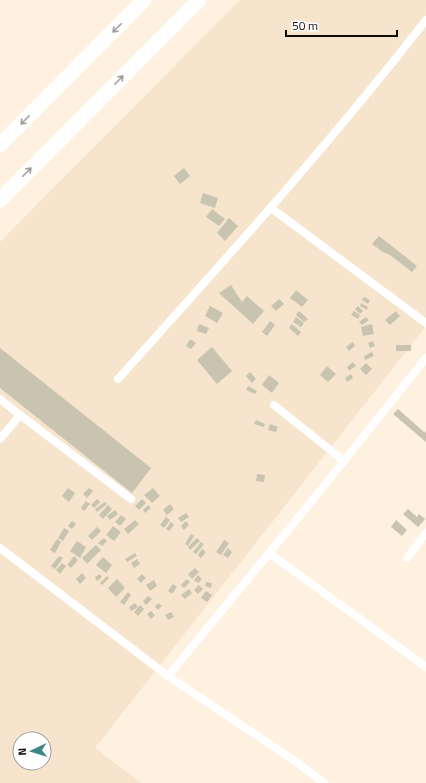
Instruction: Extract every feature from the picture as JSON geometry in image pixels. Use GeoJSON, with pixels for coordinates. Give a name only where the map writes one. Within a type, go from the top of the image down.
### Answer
{"type":"FeatureCollection","features":[{"type":"Feature","properties":{"kind":"street"},"geometry":{"type":"LineString","coordinates":[[0,145],[144,0]]}},
{"type":"Feature","properties":{"kind":"street"},"geometry":{"type":"LineString","coordinates":[[0,200],[199,0]]}},
{"type":"Feature","properties":{"kind":"lane"},"geometry":{"type":"LineString","coordinates":[[118,380],[271,208],[394,61],[426,20]]}},
{"type":"Feature","properties":{"kind":"lane"},"geometry":{"type":"LineString","coordinates":[[271,208],[426,323]]}},
{"type":"Feature","properties":{"kind":"lane"},"geometry":{"type":"LineString","coordinates":[[168,676],[344,461],[426,358]]}},
{"type":"Feature","properties":{"kind":"lane"},"geometry":{"type":"LineString","coordinates":[[0,399],[131,499]]}},
{"type":"Feature","properties":{"kind":"lane"},"geometry":{"type":"LineString","coordinates":[[274,406],[344,461]]}},
{"type":"Feature","properties":{"kind":"lane"},"geometry":{"type":"LineString","coordinates":[[0,439],[20,415]]}},
{"type":"Feature","properties":{"kind":"lane"},"geometry":{"type":"LineString","coordinates":[[407,558],[426,533]]}},
{"type":"Feature","properties":{"kind":"lane"},"geometry":{"type":"LineString","coordinates":[[0,548],[168,676],[295,761],[324,783]]}},
{"type":"Feature","properties":{"kind":"lane"},"geometry":{"type":"LineString","coordinates":[[269,553],[426,667]]}},
{"type":"Feature","properties":{"kind":"shaded area"},"geometry":{"type":"Polygon","coordinates":[[[240,0],[426,0],[426,326],[95,748],[141,783],[0,783],[0,242],[240,0]]]}},
{"type":"Feature","properties":{"kind":"building"},"geometry":{"type":"Polygon","coordinates":[[[184,168],[190,176],[180,184],[174,176],[184,168]]]}},
{"type":"Feature","properties":{"kind":"building"},"geometry":{"type":"Polygon","coordinates":[[[203,193],[218,198],[215,208],[200,203],[203,193]]]}},
{"type":"Feature","properties":{"kind":"building"},"geometry":{"type":"Polygon","coordinates":[[[212,209],[225,219],[219,226],[206,217],[212,209]]]}},
{"type":"Feature","properties":{"kind":"building"},"geometry":{"type":"Polygon","coordinates":[[[229,218],[238,226],[225,241],[217,233],[229,218]]]}},
{"type":"Feature","properties":{"kind":"building"},"geometry":{"type":"Polygon","coordinates":[[[379,236],[417,266],[412,272],[390,255],[372,244],[379,236]]]}},
{"type":"Feature","properties":{"kind":"building"},"geometry":{"type":"Polygon","coordinates":[[[231,285],[242,302],[247,296],[264,311],[253,324],[219,293],[231,285]]]}},
{"type":"Feature","properties":{"kind":"building"},"geometry":{"type":"Polygon","coordinates":[[[296,290],[308,300],[302,307],[290,298],[296,290]]]}},
{"type":"Feature","properties":{"kind":"building"},"geometry":{"type":"Polygon","coordinates":[[[364,297],[370,300],[368,304],[362,300],[364,297]]]}},
{"type":"Feature","properties":{"kind":"building"},"geometry":{"type":"Polygon","coordinates":[[[279,299],[284,304],[276,311],[271,306],[279,299]]]}},
{"type":"Feature","properties":{"kind":"building"},"geometry":{"type":"Polygon","coordinates":[[[361,303],[368,307],[367,310],[360,306],[361,303]]]}},
{"type":"Feature","properties":{"kind":"building"},"geometry":{"type":"Polygon","coordinates":[[[210,306],[223,313],[217,323],[205,316],[210,306]]]}},
{"type":"Feature","properties":{"kind":"building"},"geometry":{"type":"Polygon","coordinates":[[[358,306],[363,311],[360,314],[355,309],[358,306]]]}},
{"type":"Feature","properties":{"kind":"building"},"geometry":{"type":"Polygon","coordinates":[[[299,311],[308,319],[304,322],[296,315],[299,311]]]}},
{"type":"Feature","properties":{"kind":"building"},"geometry":{"type":"Polygon","coordinates":[[[354,311],[360,315],[358,319],[351,315],[354,311]]]}},
{"type":"Feature","properties":{"kind":"building"},"geometry":{"type":"Polygon","coordinates":[[[396,311],[400,316],[390,325],[385,320],[396,311]]]}},
{"type":"Feature","properties":{"kind":"building"},"geometry":{"type":"Polygon","coordinates":[[[296,317],[304,323],[301,327],[293,322],[296,317]]]}},
{"type":"Feature","properties":{"kind":"building"},"geometry":{"type":"Polygon","coordinates":[[[366,317],[369,320],[362,325],[359,322],[366,317]]]}},
{"type":"Feature","properties":{"kind":"building"},"geometry":{"type":"Polygon","coordinates":[[[270,321],[275,325],[267,336],[262,332],[270,321]]]}},
{"type":"Feature","properties":{"kind":"building"},"geometry":{"type":"Polygon","coordinates":[[[199,324],[209,328],[206,334],[197,331],[199,324]]]}},
{"type":"Feature","properties":{"kind":"building"},"geometry":{"type":"Polygon","coordinates":[[[292,324],[301,332],[298,336],[289,328],[292,324]]]}},
{"type":"Feature","properties":{"kind":"building"},"geometry":{"type":"Polygon","coordinates":[[[372,324],[374,334],[363,336],[361,327],[372,324]]]}},
{"type":"Feature","properties":{"kind":"building"},"geometry":{"type":"Polygon","coordinates":[[[190,339],[196,343],[191,349],[186,346],[190,339]]]}},
{"type":"Feature","properties":{"kind":"building"},"geometry":{"type":"Polygon","coordinates":[[[373,341],[375,346],[370,348],[368,343],[373,341]]]}},
{"type":"Feature","properties":{"kind":"building"},"geometry":{"type":"Polygon","coordinates":[[[353,342],[355,346],[349,351],[346,347],[353,342]]]}},
{"type":"Feature","properties":{"kind":"building"},"geometry":{"type":"Polygon","coordinates":[[[396,345],[411,345],[411,351],[396,351],[396,345]]]}},
{"type":"Feature","properties":{"kind":"building"},"geometry":{"type":"Polygon","coordinates":[[[212,347],[232,371],[217,384],[197,360],[212,347]]]}},
{"type":"Feature","properties":{"kind":"building"},"geometry":{"type":"Polygon","coordinates":[[[0,348],[151,468],[132,493],[0,388],[0,348]]]}},
{"type":"Feature","properties":{"kind":"building"},"geometry":{"type":"Polygon","coordinates":[[[372,352],[374,356],[365,360],[364,356],[372,352]]]}},
{"type":"Feature","properties":{"kind":"building"},"geometry":{"type":"Polygon","coordinates":[[[353,362],[356,366],[349,371],[347,367],[353,362]]]}},
{"type":"Feature","properties":{"kind":"building"},"geometry":{"type":"Polygon","coordinates":[[[366,363],[372,369],[366,375],[360,369],[366,363]]]}},
{"type":"Feature","properties":{"kind":"building"},"geometry":{"type":"Polygon","coordinates":[[[327,366],[336,374],[328,382],[320,375],[327,366]]]}},
{"type":"Feature","properties":{"kind":"building"},"geometry":{"type":"Polygon","coordinates":[[[250,372],[256,379],[252,383],[246,376],[250,372]]]}},
{"type":"Feature","properties":{"kind":"building"},"geometry":{"type":"Polygon","coordinates":[[[351,374],[353,378],[347,382],[345,378],[351,374]]]}},
{"type":"Feature","properties":{"kind":"building"},"geometry":{"type":"Polygon","coordinates":[[[269,375],[279,383],[272,393],[262,385],[269,375]]]}},
{"type":"Feature","properties":{"kind":"building"},"geometry":{"type":"Polygon","coordinates":[[[248,386],[257,391],[255,394],[246,390],[248,386]]]}},
{"type":"Feature","properties":{"kind":"building"},"geometry":{"type":"Polygon","coordinates":[[[398,409],[425,433],[426,431],[426,442],[393,414],[398,409]]]}},
{"type":"Feature","properties":{"kind":"building"},"geometry":{"type":"Polygon","coordinates":[[[256,420],[265,424],[264,427],[254,424],[256,420]]]}},
{"type":"Feature","properties":{"kind":"building"},"geometry":{"type":"Polygon","coordinates":[[[270,424],[278,427],[276,432],[268,430],[270,424]]]}},
{"type":"Feature","properties":{"kind":"building"},"geometry":{"type":"Polygon","coordinates":[[[257,474],[265,475],[264,482],[256,481],[257,474]]]}},
{"type":"Feature","properties":{"kind":"building"},"geometry":{"type":"Polygon","coordinates":[[[68,488],[75,493],[69,502],[62,496],[68,488]]]}},
{"type":"Feature","properties":{"kind":"building"},"geometry":{"type":"Polygon","coordinates":[[[89,488],[93,491],[87,498],[83,494],[89,488]]]}},
{"type":"Feature","properties":{"kind":"building"},"geometry":{"type":"Polygon","coordinates":[[[153,488],[160,496],[152,503],[144,495],[153,488]]]}},
{"type":"Feature","properties":{"kind":"building"},"geometry":{"type":"Polygon","coordinates":[[[97,499],[100,502],[94,508],[91,505],[97,499]]]}},
{"type":"Feature","properties":{"kind":"building"},"geometry":{"type":"Polygon","coordinates":[[[142,499],[146,503],[139,510],[135,506],[142,499]]]}},
{"type":"Feature","properties":{"kind":"building"},"geometry":{"type":"Polygon","coordinates":[[[86,501],[90,504],[84,511],[81,508],[86,501]]]}},
{"type":"Feature","properties":{"kind":"building"},"geometry":{"type":"Polygon","coordinates":[[[105,502],[107,504],[97,512],[95,509],[105,502]]]}},
{"type":"Feature","properties":{"kind":"building"},"geometry":{"type":"Polygon","coordinates":[[[170,504],[174,509],[167,515],[163,510],[170,504]]]}},
{"type":"Feature","properties":{"kind":"building"},"geometry":{"type":"Polygon","coordinates":[[[108,505],[112,509],[103,519],[99,515],[108,505]]]}},
{"type":"Feature","properties":{"kind":"building"},"geometry":{"type":"Polygon","coordinates":[[[148,505],[151,508],[145,513],[143,510],[148,505]]]}},
{"type":"Feature","properties":{"kind":"building"},"geometry":{"type":"Polygon","coordinates":[[[408,509],[417,517],[419,514],[425,519],[418,527],[403,514],[408,509]]]}},
{"type":"Feature","properties":{"kind":"building"},"geometry":{"type":"Polygon","coordinates":[[[115,510],[118,514],[110,520],[107,516],[115,510]]]}},
{"type":"Feature","properties":{"kind":"building"},"geometry":{"type":"Polygon","coordinates":[[[186,513],[189,517],[181,522],[178,518],[186,513]]]}},
{"type":"Feature","properties":{"kind":"building"},"geometry":{"type":"Polygon","coordinates":[[[121,515],[126,519],[120,526],[115,522],[121,515]]]}},
{"type":"Feature","properties":{"kind":"building"},"geometry":{"type":"Polygon","coordinates":[[[166,517],[170,520],[164,528],[160,525],[166,517]]]}},
{"type":"Feature","properties":{"kind":"building"},"geometry":{"type":"Polygon","coordinates":[[[135,520],[139,524],[128,534],[124,529],[135,520]]]}},
{"type":"Feature","properties":{"kind":"building"},"geometry":{"type":"Polygon","coordinates":[[[396,520],[407,530],[402,536],[391,527],[396,520]]]}},
{"type":"Feature","properties":{"kind":"building"},"geometry":{"type":"Polygon","coordinates":[[[72,521],[76,524],[72,529],[68,526],[72,521]]]}},
{"type":"Feature","properties":{"kind":"building"},"geometry":{"type":"Polygon","coordinates":[[[186,521],[189,525],[184,530],[181,526],[186,521]]]}},
{"type":"Feature","properties":{"kind":"building"},"geometry":{"type":"Polygon","coordinates":[[[171,522],[174,525],[169,531],[166,529],[171,522]]]}},
{"type":"Feature","properties":{"kind":"building"},"geometry":{"type":"Polygon","coordinates":[[[113,526],[121,532],[114,541],[106,535],[113,526]]]}},
{"type":"Feature","properties":{"kind":"building"},"geometry":{"type":"Polygon","coordinates":[[[97,527],[101,531],[92,540],[88,536],[97,527]]]}},
{"type":"Feature","properties":{"kind":"building"},"geometry":{"type":"Polygon","coordinates":[[[64,528],[69,531],[63,541],[58,538],[64,528]]]}},
{"type":"Feature","properties":{"kind":"building"},"geometry":{"type":"Polygon","coordinates":[[[191,534],[194,536],[188,546],[185,544],[191,534]]]}},
{"type":"Feature","properties":{"kind":"building"},"geometry":{"type":"Polygon","coordinates":[[[104,538],[107,541],[102,546],[98,543],[104,538]]]}},
{"type":"Feature","properties":{"kind":"building"},"geometry":{"type":"Polygon","coordinates":[[[197,538],[200,541],[190,550],[188,547],[197,538]]]}},
{"type":"Feature","properties":{"kind":"building"},"geometry":{"type":"Polygon","coordinates":[[[57,539],[61,542],[55,553],[50,550],[57,539]]]}},
{"type":"Feature","properties":{"kind":"building"},"geometry":{"type":"Polygon","coordinates":[[[224,540],[229,543],[221,555],[216,552],[224,540]]]}},
{"type":"Feature","properties":{"kind":"building"},"geometry":{"type":"Polygon","coordinates":[[[77,541],[86,547],[80,558],[70,551],[77,541]]]}},
{"type":"Feature","properties":{"kind":"building"},"geometry":{"type":"Polygon","coordinates":[[[201,542],[204,544],[196,554],[193,552],[201,542]]]}},
{"type":"Feature","properties":{"kind":"building"},"geometry":{"type":"Polygon","coordinates":[[[96,545],[101,550],[87,564],[82,558],[96,545]]]}},
{"type":"Feature","properties":{"kind":"building"},"geometry":{"type":"Polygon","coordinates":[[[228,548],[232,552],[228,558],[223,555],[228,548]]]}},
{"type":"Feature","properties":{"kind":"building"},"geometry":{"type":"Polygon","coordinates":[[[202,549],[206,552],[201,558],[198,555],[202,549]]]}},
{"type":"Feature","properties":{"kind":"building"},"geometry":{"type":"Polygon","coordinates":[[[135,553],[137,556],[127,562],[125,559],[135,553]]]}},
{"type":"Feature","properties":{"kind":"building"},"geometry":{"type":"Polygon","coordinates":[[[59,556],[63,558],[55,569],[51,566],[59,556]]]}},
{"type":"Feature","properties":{"kind":"building"},"geometry":{"type":"Polygon","coordinates":[[[74,556],[78,560],[71,568],[67,565],[74,556]]]}},
{"type":"Feature","properties":{"kind":"building"},"geometry":{"type":"Polygon","coordinates":[[[103,557],[112,565],[106,573],[96,565],[103,557]]]}},
{"type":"Feature","properties":{"kind":"building"},"geometry":{"type":"Polygon","coordinates":[[[137,559],[140,564],[134,568],[131,563],[137,559]]]}},
{"type":"Feature","properties":{"kind":"building"},"geometry":{"type":"Polygon","coordinates":[[[62,563],[66,566],[60,574],[56,570],[62,563]]]}},
{"type":"Feature","properties":{"kind":"building"},"geometry":{"type":"Polygon","coordinates":[[[195,568],[199,572],[192,579],[188,574],[195,568]]]}},
{"type":"Feature","properties":{"kind":"building"},"geometry":{"type":"Polygon","coordinates":[[[82,573],[86,578],[80,584],[76,579],[82,573]]]}},
{"type":"Feature","properties":{"kind":"building"},"geometry":{"type":"Polygon","coordinates":[[[100,574],[102,577],[97,581],[95,577],[100,574]]]}},
{"type":"Feature","properties":{"kind":"building"},"geometry":{"type":"Polygon","coordinates":[[[142,574],[146,578],[141,583],[137,579],[142,574]]]}},
{"type":"Feature","properties":{"kind":"building"},"geometry":{"type":"Polygon","coordinates":[[[198,575],[202,579],[198,583],[194,580],[198,575]]]}},
{"type":"Feature","properties":{"kind":"building"},"geometry":{"type":"Polygon","coordinates":[[[107,576],[109,578],[102,585],[100,583],[107,576]]]}},
{"type":"Feature","properties":{"kind":"building"},"geometry":{"type":"Polygon","coordinates":[[[117,579],[125,588],[116,597],[108,588],[117,579]]]}},
{"type":"Feature","properties":{"kind":"building"},"geometry":{"type":"Polygon","coordinates":[[[187,579],[190,582],[184,588],[181,585],[187,579]]]}},
{"type":"Feature","properties":{"kind":"building"},"geometry":{"type":"Polygon","coordinates":[[[154,580],[157,586],[150,591],[146,585],[154,580]]]}},
{"type":"Feature","properties":{"kind":"building"},"geometry":{"type":"Polygon","coordinates":[[[206,582],[212,583],[211,588],[205,586],[206,582]]]}},
{"type":"Feature","properties":{"kind":"building"},"geometry":{"type":"Polygon","coordinates":[[[173,584],[177,587],[172,594],[168,591],[173,584]]]}},
{"type":"Feature","properties":{"kind":"building"},"geometry":{"type":"Polygon","coordinates":[[[199,585],[203,589],[198,594],[194,590],[199,585]]]}},
{"type":"Feature","properties":{"kind":"building"},"geometry":{"type":"Polygon","coordinates":[[[189,589],[192,593],[185,599],[181,595],[189,589]]]}},
{"type":"Feature","properties":{"kind":"building"},"geometry":{"type":"Polygon","coordinates":[[[206,591],[212,595],[207,602],[201,598],[206,591]]]}},
{"type":"Feature","properties":{"kind":"building"},"geometry":{"type":"Polygon","coordinates":[[[128,592],[131,595],[124,605],[120,602],[128,592]]]}},
{"type":"Feature","properties":{"kind":"building"},"geometry":{"type":"Polygon","coordinates":[[[148,596],[152,599],[146,605],[143,601],[148,596]]]}},
{"type":"Feature","properties":{"kind":"building"},"geometry":{"type":"Polygon","coordinates":[[[135,603],[138,607],[131,611],[129,607],[135,603]]]}},
{"type":"Feature","properties":{"kind":"building"},"geometry":{"type":"Polygon","coordinates":[[[158,603],[162,606],[158,610],[155,607],[158,603]]]}},
{"type":"Feature","properties":{"kind":"building"},"geometry":{"type":"Polygon","coordinates":[[[140,605],[144,609],[138,616],[134,612],[140,605]]]}},
{"type":"Feature","properties":{"kind":"building"},"geometry":{"type":"Polygon","coordinates":[[[151,611],[155,615],[151,619],[147,614],[151,611]]]}},
{"type":"Feature","properties":{"kind":"building"},"geometry":{"type":"Polygon","coordinates":[[[171,612],[174,617],[168,620],[165,615],[171,612]]]}}]}
